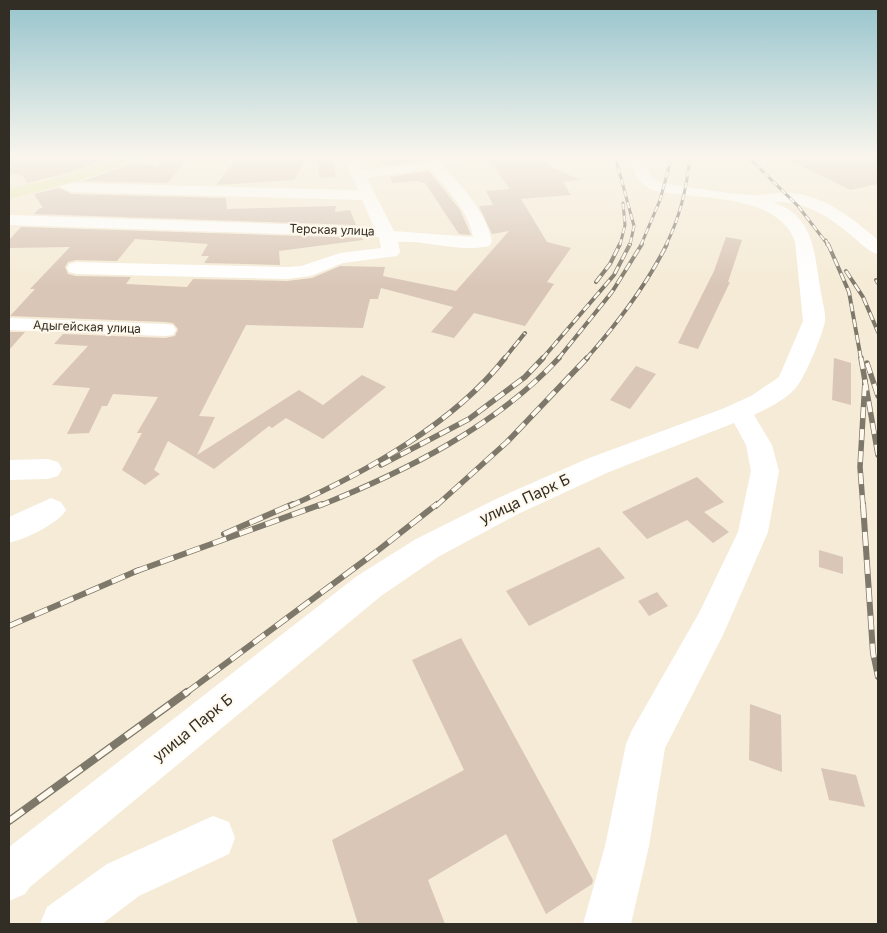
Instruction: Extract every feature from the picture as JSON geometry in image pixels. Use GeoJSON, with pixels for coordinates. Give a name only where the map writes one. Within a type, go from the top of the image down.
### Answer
{"type":"FeatureCollection","features":[{"type":"Feature","properties":{"kind":"street"},"geometry":{"type":"LineString","coordinates":[[369,200],[389,248]]}},
{"type":"Feature","properties":{"kind":"street"},"geometry":{"type":"LineString","coordinates":[[76,268],[304,272],[340,258],[389,248],[402,236],[453,242],[483,242],[483,236],[472,214],[461,200]]}},
{"type":"Feature","properties":{"kind":"street","name":"улица Парк Б"},"geometry":{"type":"LineString","coordinates":[[9,878],[369,586],[427,548],[508,506],[599,465],[760,402],[788,382],[796,368],[814,321],[804,241],[798,227],[788,217],[772,207],[749,200]]}},
{"type":"Feature","properties":{"kind":"street"},"geometry":{"type":"LineString","coordinates":[[806,200],[821,205],[840,218],[878,249]]}},
{"type":"Feature","properties":{"kind":"street","name":"Терская улица"},"geometry":{"type":"LineString","coordinates":[[9,220],[389,248]]}},
{"type":"Feature","properties":{"kind":"street","name":"Адыгейская улица"},"geometry":{"type":"LineString","coordinates":[[9,324],[165,330]]}},
{"type":"Feature","properties":{"kind":"street"},"geometry":{"type":"LineString","coordinates":[[607,924],[628,846],[646,744],[711,624],[753,532],[765,471],[760,445],[739,411]]}},
{"type":"Feature","properties":{"kind":"street"},"geometry":{"type":"LineString","coordinates":[[9,470],[48,469]]}},
{"type":"Feature","properties":{"kind":"street"},"geometry":{"type":"LineString","coordinates":[[9,530],[51,510]]}},
{"type":"Feature","properties":{"kind":"street"},"geometry":{"type":"LineString","coordinates":[[64,924],[123,880],[213,838]]}},
{"type":"Feature","properties":{"kind":"building"},"geometry":{"type":"Polygon","coordinates":[[[38,200],[226,200],[227,209],[336,206],[335,212],[350,210],[356,225],[34,214],[40,208],[43,208],[38,200]]]}},
{"type":"Feature","properties":{"kind":"building"},"geometry":{"type":"Polygon","coordinates":[[[436,200],[452,200],[460,210],[471,235],[459,234],[436,200]]]}},
{"type":"Feature","properties":{"kind":"building"},"geometry":{"type":"Polygon","coordinates":[[[490,200],[521,200],[547,242],[571,248],[547,282],[554,284],[525,326],[474,313],[454,338],[431,332],[453,307],[381,288],[378,299],[370,299],[363,328],[246,325],[199,416],[215,417],[197,455],[299,390],[323,405],[362,375],[386,387],[323,439],[286,418],[272,428],[269,426],[214,469],[168,441],[154,470],[160,474],[145,485],[122,470],[142,433],[137,433],[158,397],[113,394],[107,406],[102,406],[89,433],[67,434],[90,388],[52,385],[88,346],[54,344],[63,334],[165,338],[175,336],[178,329],[173,323],[165,322],[10,316],[35,289],[30,289],[70,247],[9,248],[9,240],[21,227],[362,238],[363,240],[279,251],[280,265],[204,263],[209,256],[201,256],[208,244],[135,239],[117,261],[76,260],[68,262],[65,267],[68,274],[76,276],[131,277],[126,284],[187,287],[193,279],[287,281],[312,278],[340,266],[385,267],[383,276],[456,291],[509,231],[492,234],[479,206],[493,205],[490,200]]]}},
{"type":"Feature","properties":{"kind":"building"},"geometry":{"type":"Polygon","coordinates":[[[726,237],[742,240],[728,282],[730,282],[698,349],[678,343],[714,271],[726,237]]]}},
{"type":"Feature","properties":{"kind":"building"},"geometry":{"type":"Polygon","coordinates":[[[9,332],[25,332],[9,350],[9,332]]]}},
{"type":"Feature","properties":{"kind":"building"},"geometry":{"type":"Polygon","coordinates":[[[834,358],[851,363],[851,405],[832,400],[834,358]]]}},
{"type":"Feature","properties":{"kind":"building"},"geometry":{"type":"Polygon","coordinates":[[[636,366],[656,374],[630,409],[610,400],[636,366]]]}},
{"type":"Feature","properties":{"kind":"building"},"geometry":{"type":"Polygon","coordinates":[[[697,477],[724,502],[704,512],[729,532],[713,543],[687,520],[647,539],[622,512],[697,477]]]}},
{"type":"Feature","properties":{"kind":"building"},"geometry":{"type":"Polygon","coordinates":[[[599,547],[625,578],[529,626],[506,591],[599,547]]]}},
{"type":"Feature","properties":{"kind":"building"},"geometry":{"type":"Polygon","coordinates":[[[819,550],[843,557],[843,574],[819,567],[819,550]]]}},
{"type":"Feature","properties":{"kind":"building"},"geometry":{"type":"Polygon","coordinates":[[[657,592],[668,606],[649,616],[638,601],[657,592]]]}},
{"type":"Feature","properties":{"kind":"building"},"geometry":{"type":"Polygon","coordinates":[[[461,638],[593,880],[592,884],[546,914],[506,834],[428,880],[445,924],[358,924],[332,840],[464,770],[412,660],[461,638]]]}},
{"type":"Feature","properties":{"kind":"building"},"geometry":{"type":"Polygon","coordinates":[[[750,704],[781,715],[782,772],[749,760],[750,704]]]}},
{"type":"Feature","properties":{"kind":"building"},"geometry":{"type":"Polygon","coordinates":[[[821,768],[856,775],[865,807],[829,800],[821,768]]]}},
{"type":"Feature","properties":{"kind":"railway"},"geometry":{"type":"LineString","coordinates":[[627,200],[634,226],[630,245]]}},
{"type":"Feature","properties":{"kind":"railway"},"geometry":{"type":"LineString","coordinates":[[641,245],[660,200]]}},
{"type":"Feature","properties":{"kind":"railway"},"geometry":{"type":"LineString","coordinates":[[666,245],[683,200]]}},
{"type":"Feature","properties":{"kind":"railway"},"geometry":{"type":"LineString","coordinates":[[791,200],[828,245]]}},
{"type":"Feature","properties":{"kind":"railway"},"geometry":{"type":"LineString","coordinates":[[620,245],[625,225],[623,203]]}},
{"type":"Feature","properties":{"kind":"railway"},"geometry":{"type":"LineString","coordinates":[[826,240],[828,245]]}},
{"type":"Feature","properties":{"kind":"railway"},"geometry":{"type":"LineString","coordinates":[[596,282],[610,264],[620,244]]}},
{"type":"Feature","properties":{"kind":"railway"},"geometry":{"type":"LineString","coordinates":[[542,359],[614,275],[630,244]]}},
{"type":"Feature","properties":{"kind":"railway"},"geometry":{"type":"LineString","coordinates":[[558,359],[612,292],[642,244]]}},
{"type":"Feature","properties":{"kind":"railway"},"geometry":{"type":"LineString","coordinates":[[586,359],[630,304],[650,275],[667,244]]}},
{"type":"Feature","properties":{"kind":"railway"},"geometry":{"type":"LineString","coordinates":[[829,246],[849,292],[861,359]]}},
{"type":"Feature","properties":{"kind":"railway"},"geometry":{"type":"LineString","coordinates":[[846,271],[863,297],[878,332]]}},
{"type":"Feature","properties":{"kind":"railway"},"geometry":{"type":"LineString","coordinates":[[504,359],[525,333]]}},
{"type":"Feature","properties":{"kind":"railway"},"geometry":{"type":"LineString","coordinates":[[290,506],[378,462],[434,425],[484,382],[505,358]]}},
{"type":"Feature","properties":{"kind":"railway"},"geometry":{"type":"LineString","coordinates":[[381,465],[469,419],[525,377],[543,358]]}},
{"type":"Feature","properties":{"kind":"railway"},"geometry":{"type":"LineString","coordinates":[[436,506],[507,442],[587,358]]}},
{"type":"Feature","properties":{"kind":"railway"},"geometry":{"type":"LineString","coordinates":[[861,358],[878,455]]}},
{"type":"Feature","properties":{"kind":"railway"},"geometry":{"type":"LineString","coordinates":[[319,506],[384,478],[448,445],[507,405],[534,383],[558,359]]}},
{"type":"Feature","properties":{"kind":"railway"},"geometry":{"type":"LineString","coordinates":[[867,363],[878,396]]}},
{"type":"Feature","properties":{"kind":"railway"},"geometry":{"type":"LineString","coordinates":[[863,506],[860,467],[865,381]]}},
{"type":"Feature","properties":{"kind":"railway"},"geometry":{"type":"LineString","coordinates":[[224,534],[293,504]]}},
{"type":"Feature","properties":{"kind":"railway"},"geometry":{"type":"LineString","coordinates":[[136,571],[322,504]]}},
{"type":"Feature","properties":{"kind":"railway"},"geometry":{"type":"LineString","coordinates":[[186,693],[376,552],[437,504]]}},
{"type":"Feature","properties":{"kind":"railway"},"geometry":{"type":"LineString","coordinates":[[863,504],[873,653],[878,677]]}},
{"type":"Feature","properties":{"kind":"railway"},"geometry":{"type":"LineString","coordinates":[[9,626],[136,571]]}},
{"type":"Feature","properties":{"kind":"railway"},"geometry":{"type":"LineString","coordinates":[[9,821],[187,692]]}}]}
